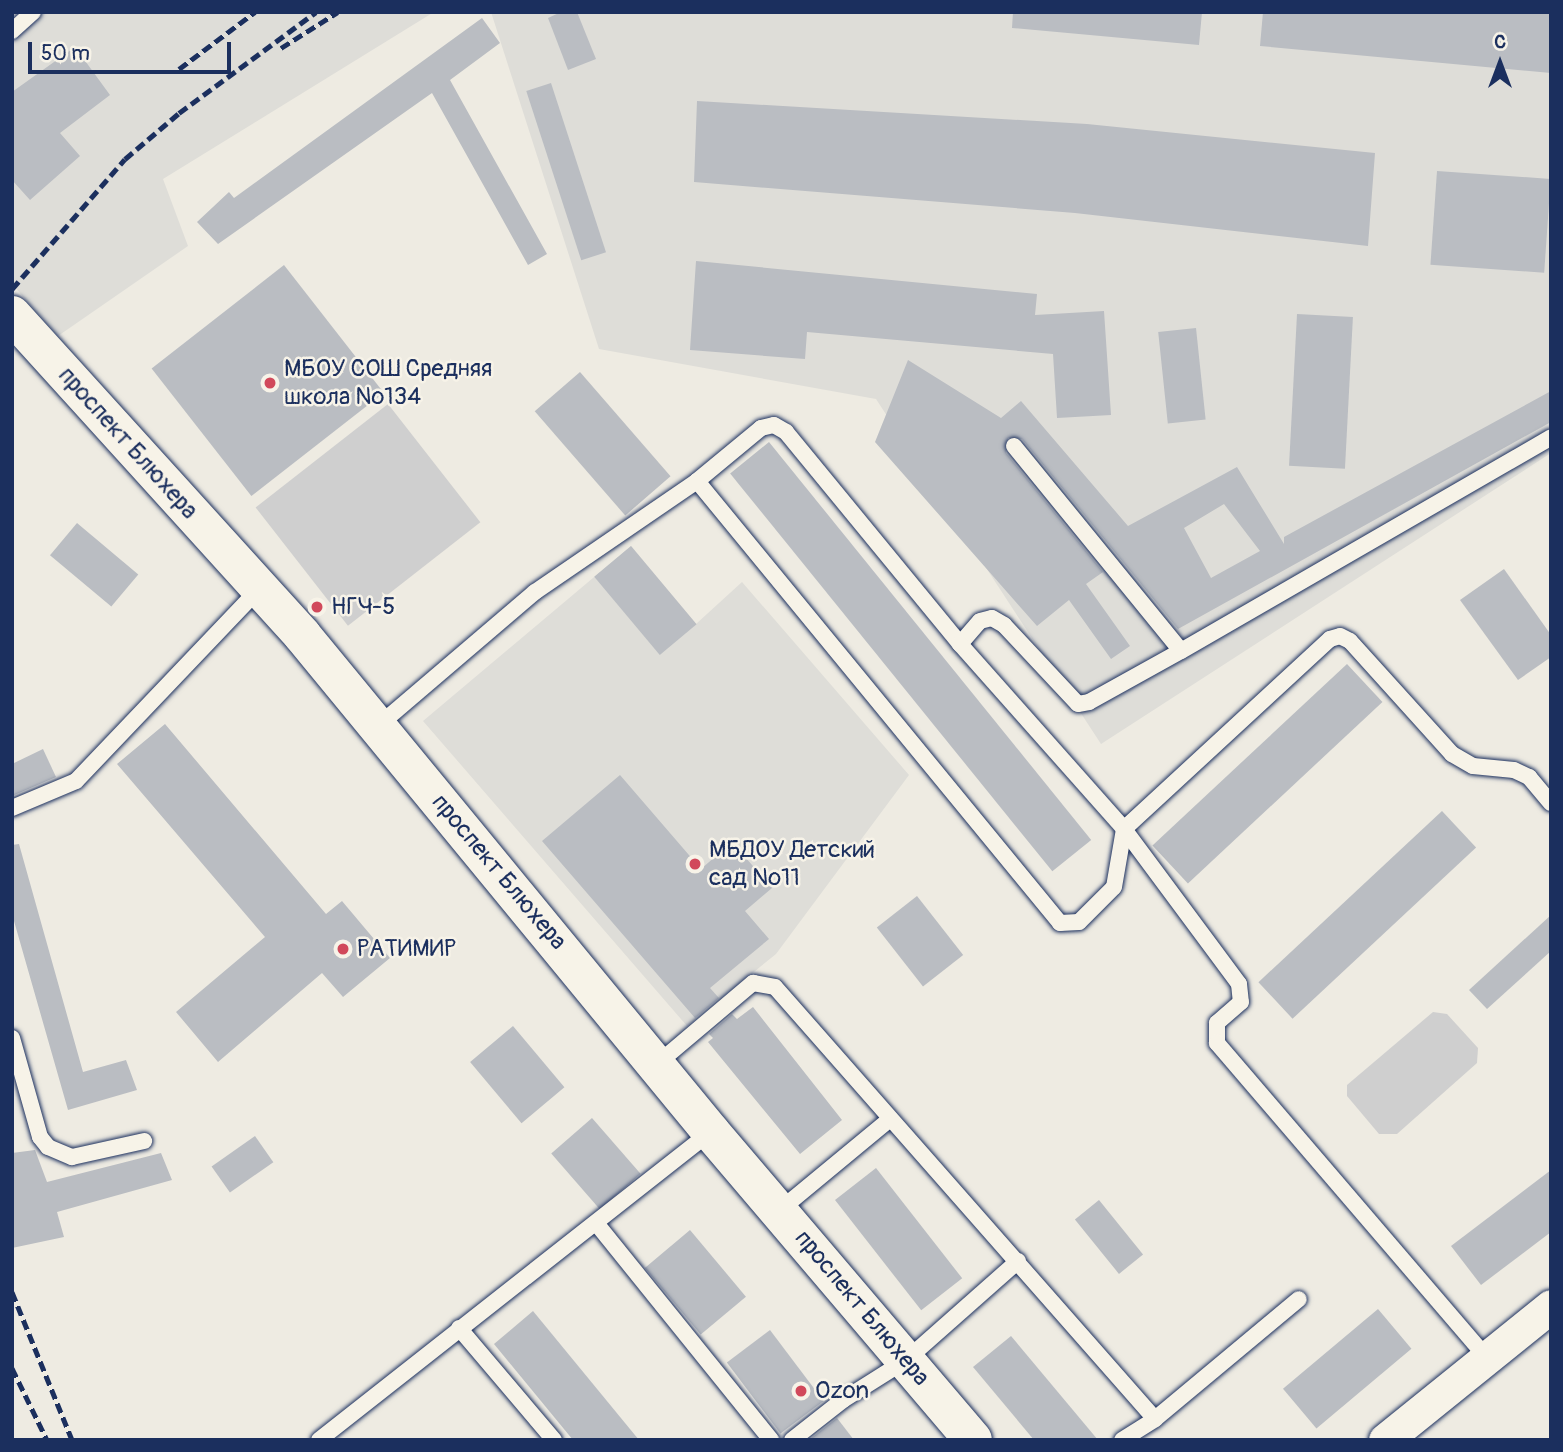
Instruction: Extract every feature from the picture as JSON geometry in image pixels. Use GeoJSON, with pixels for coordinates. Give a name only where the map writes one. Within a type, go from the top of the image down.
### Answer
{"type":"FeatureCollection","features":[{"type":"Feature","properties":{"kind":"street","name":"проспект Блюхера"},"geometry":{"type":"LineString","coordinates":[[12,315],[260,588],[378,726],[711,1132],[973,1440]]}},
{"type":"Feature","properties":{"kind":"street"},"geometry":{"type":"LineString","coordinates":[[1391,1438],[1551,1306]]}},
{"type":"Feature","properties":{"kind":"lane"},"geometry":{"type":"LineString","coordinates":[[12,31],[33,12]]}},
{"type":"Feature","properties":{"kind":"lane"},"geometry":{"type":"LineString","coordinates":[[378,726],[535,592],[697,481],[761,428],[774,425],[786,432],[960,644],[1124,829],[1239,984],[1241,1002],[1217,1023],[1217,1043],[1486,1357]]}},
{"type":"Feature","properties":{"kind":"lane"},"geometry":{"type":"LineString","coordinates":[[960,644],[980,621],[992,618],[1004,625],[1078,704],[1089,702],[1551,437]]}},
{"type":"Feature","properties":{"kind":"lane"},"geometry":{"type":"LineString","coordinates":[[1014,446],[1181,651]]}},
{"type":"Feature","properties":{"kind":"lane"},"geometry":{"type":"LineString","coordinates":[[697,481],[1060,923],[1079,922],[1114,887],[1124,829],[1330,639],[1340,636],[1350,641],[1452,754],[1473,766],[1514,770],[1529,777],[1551,803]]}},
{"type":"Feature","properties":{"kind":"lane"},"geometry":{"type":"LineString","coordinates":[[12,808],[76,781],[260,588]]}},
{"type":"Feature","properties":{"kind":"lane"},"geometry":{"type":"LineString","coordinates":[[657,1063],[754,983],[764,982],[775,987],[1155,1419]]}},
{"type":"Feature","properties":{"kind":"lane"},"geometry":{"type":"LineString","coordinates":[[12,1038],[40,1137],[48,1147],[58,1154],[87,1156],[144,1141]]}},
{"type":"Feature","properties":{"kind":"lane"},"geometry":{"type":"LineString","coordinates":[[780,1210],[890,1119]]}},
{"type":"Feature","properties":{"kind":"lane"},"geometry":{"type":"LineString","coordinates":[[319,1440],[711,1132]]}},
{"type":"Feature","properties":{"kind":"lane"},"geometry":{"type":"LineString","coordinates":[[596,1223],[771,1440]]}},
{"type":"Feature","properties":{"kind":"lane"},"geometry":{"type":"LineString","coordinates":[[792,1440],[843,1400],[905,1361],[1018,1261]]}},
{"type":"Feature","properties":{"kind":"lane"},"geometry":{"type":"LineString","coordinates":[[1122,1440],[1155,1419],[1299,1299]]}},
{"type":"Feature","properties":{"kind":"lane"},"geometry":{"type":"LineString","coordinates":[[459,1328],[554,1440]]}},
{"type":"Feature","properties":{"kind":"shaded area"},"geometry":{"type":"Polygon","coordinates":[[[12,12],[434,12],[163,179],[188,246],[58,336],[12,284],[12,12]]]}},
{"type":"Feature","properties":{"kind":"shaded area"},"geometry":{"type":"Polygon","coordinates":[[[491,12],[1551,12],[1551,453],[1101,744],[876,399],[599,349],[491,12]]]}},
{"type":"Feature","properties":{"kind":"shaded area"},"geometry":{"type":"Polygon","coordinates":[[[388,404],[480,522],[348,626],[256,507],[388,404]]]}},
{"type":"Feature","properties":{"kind":"shaded area","name":"МБДОУ Детский сад №11"},"geometry":{"type":"Polygon","coordinates":[[[631,546],[696,624],[742,582],[909,775],[776,954],[687,1026],[423,721],[631,546]]]}},
{"type":"Feature","properties":{"kind":"shaded area"},"geometry":{"type":"Polygon","coordinates":[[[1433,1012],[1447,1014],[1478,1048],[1477,1063],[1397,1134],[1379,1134],[1347,1096],[1347,1085],[1433,1012]]]}},
{"type":"Feature","properties":{"kind":"building"},"geometry":{"type":"Polygon","coordinates":[[[561,12],[577,12],[596,59],[568,70],[548,18],[561,12]]]}},
{"type":"Feature","properties":{"kind":"building"},"geometry":{"type":"Polygon","coordinates":[[[1013,12],[1202,12],[1199,45],[1012,28],[1013,12]]]}},
{"type":"Feature","properties":{"kind":"building"},"geometry":{"type":"Polygon","coordinates":[[[1263,12],[1551,12],[1551,73],[1260,46],[1263,12]]]}},
{"type":"Feature","properties":{"kind":"building"},"geometry":{"type":"Polygon","coordinates":[[[482,18],[500,43],[450,80],[547,254],[528,265],[432,93],[218,244],[197,222],[229,192],[234,198],[482,18]]]}},
{"type":"Feature","properties":{"kind":"building"},"geometry":{"type":"Polygon","coordinates":[[[75,47],[110,95],[60,133],[80,156],[30,200],[12,180],[12,92],[75,47]]]}},
{"type":"Feature","properties":{"kind":"building"},"geometry":{"type":"Polygon","coordinates":[[[551,83],[606,252],[581,260],[526,91],[551,83]]]}},
{"type":"Feature","properties":{"kind":"building"},"geometry":{"type":"Polygon","coordinates":[[[697,101],[1087,124],[1375,153],[1368,246],[1075,213],[694,182],[697,101]]]}},
{"type":"Feature","properties":{"kind":"building"},"geometry":{"type":"Polygon","coordinates":[[[1437,171],[1551,179],[1544,273],[1430,265],[1437,171]]]}},
{"type":"Feature","properties":{"kind":"building"},"geometry":{"type":"Polygon","coordinates":[[[696,261],[1037,294],[1035,315],[1104,311],[1111,415],[1057,418],[1053,354],[807,332],[805,359],[690,350],[696,261]]]}},
{"type":"Feature","properties":{"kind":"building","name":"МБОУ СОШ Средняя школа №134"},"geometry":{"type":"Polygon","coordinates":[[[284,265],[384,393],[251,496],[152,368],[284,265]]]}},
{"type":"Feature","properties":{"kind":"building"},"geometry":{"type":"Polygon","coordinates":[[[1297,314],[1353,317],[1345,469],[1289,466],[1297,314]]]}},
{"type":"Feature","properties":{"kind":"building"},"geometry":{"type":"Polygon","coordinates":[[[1196,328],[1206,419],[1168,423],[1158,332],[1196,328]]]}},
{"type":"Feature","properties":{"kind":"building"},"geometry":{"type":"Polygon","coordinates":[[[908,360],[1001,418],[1021,401],[1128,526],[1237,467],[1284,544],[1284,537],[1551,391],[1551,422],[1178,629],[1022,439],[1008,438],[1006,453],[1103,572],[1086,584],[1130,646],[1111,659],[1069,600],[1037,626],[875,442],[908,360]],[[1224,504],[1184,528],[1211,578],[1260,551],[1224,504]]]}},
{"type":"Feature","properties":{"kind":"building"},"geometry":{"type":"Polygon","coordinates":[[[580,372],[671,476],[625,516],[535,411],[580,372]]]}},
{"type":"Feature","properties":{"kind":"building"},"geometry":{"type":"Polygon","coordinates":[[[769,442],[1091,840],[1052,871],[730,473],[769,442]]]}},
{"type":"Feature","properties":{"kind":"building"},"geometry":{"type":"Polygon","coordinates":[[[77,523],[138,574],[111,607],[50,555],[77,523]]]}},
{"type":"Feature","properties":{"kind":"building"},"geometry":{"type":"Polygon","coordinates":[[[631,546],[697,624],[660,655],[594,577],[631,546]]]}},
{"type":"Feature","properties":{"kind":"building"},"geometry":{"type":"Polygon","coordinates":[[[1504,569],[1551,635],[1551,657],[1518,680],[1460,600],[1504,569]]]}},
{"type":"Feature","properties":{"kind":"building"},"geometry":{"type":"Polygon","coordinates":[[[1347,664],[1382,702],[1188,883],[1152,845],[1347,664]]]}},
{"type":"Feature","properties":{"kind":"building"},"geometry":{"type":"Polygon","coordinates":[[[165,724],[326,914],[342,901],[390,958],[343,997],[322,973],[218,1062],[176,1012],[265,937],[117,764],[165,724]]]}},
{"type":"Feature","properties":{"kind":"building"},"geometry":{"type":"Polygon","coordinates":[[[43,749],[56,777],[12,796],[12,764],[43,749]]]}},
{"type":"Feature","properties":{"kind":"building"},"geometry":{"type":"Polygon","coordinates":[[[620,775],[701,869],[732,842],[772,888],[745,911],[769,939],[710,988],[719,998],[695,1018],[542,841],[620,775]]]}},
{"type":"Feature","properties":{"kind":"building"},"geometry":{"type":"Polygon","coordinates":[[[1442,811],[1476,848],[1293,1019],[1258,982],[1442,811]]]}},
{"type":"Feature","properties":{"kind":"building"},"geometry":{"type":"Polygon","coordinates":[[[19,844],[83,1072],[126,1060],[137,1090],[68,1110],[12,914],[12,845],[19,844]]]}},
{"type":"Feature","properties":{"kind":"building"},"geometry":{"type":"Polygon","coordinates":[[[917,896],[963,955],[923,986],[877,927],[917,896]]]}},
{"type":"Feature","properties":{"kind":"building"},"geometry":{"type":"Polygon","coordinates":[[[1551,915],[1551,951],[1487,1009],[1469,990],[1551,915]]]}},
{"type":"Feature","properties":{"kind":"building"},"geometry":{"type":"Polygon","coordinates":[[[753,1007],[842,1120],[800,1154],[708,1042],[713,1038],[709,1034],[732,1014],[737,1019],[753,1007]]]}},
{"type":"Feature","properties":{"kind":"building"},"geometry":{"type":"Polygon","coordinates":[[[513,1026],[564,1087],[522,1123],[470,1062],[513,1026]]]}},
{"type":"Feature","properties":{"kind":"building"},"geometry":{"type":"Polygon","coordinates":[[[592,1118],[641,1174],[600,1209],[551,1153],[592,1118]]]}},
{"type":"Feature","properties":{"kind":"building"},"geometry":{"type":"Polygon","coordinates":[[[255,1136],[273,1162],[230,1193],[212,1166],[255,1136]]]}},
{"type":"Feature","properties":{"kind":"building"},"geometry":{"type":"Polygon","coordinates":[[[35,1150],[47,1182],[161,1153],[172,1180],[57,1212],[64,1237],[12,1248],[12,1153],[35,1150]]]}},
{"type":"Feature","properties":{"kind":"building"},"geometry":{"type":"Polygon","coordinates":[[[876,1168],[962,1278],[921,1310],[835,1200],[876,1168]]]}},
{"type":"Feature","properties":{"kind":"building"},"geometry":{"type":"Polygon","coordinates":[[[1551,1170],[1551,1232],[1481,1285],[1451,1246],[1551,1170]]]}},
{"type":"Feature","properties":{"kind":"building"},"geometry":{"type":"Polygon","coordinates":[[[1099,1200],[1143,1254],[1119,1274],[1075,1220],[1099,1200]]]}},
{"type":"Feature","properties":{"kind":"building"},"geometry":{"type":"Polygon","coordinates":[[[690,1230],[746,1297],[701,1335],[645,1268],[690,1230]]]}},
{"type":"Feature","properties":{"kind":"building"},"geometry":{"type":"Polygon","coordinates":[[[1378,1309],[1411,1349],[1316,1429],[1283,1389],[1378,1309]]]}},
{"type":"Feature","properties":{"kind":"building"},"geometry":{"type":"Polygon","coordinates":[[[533,1311],[639,1440],[573,1440],[494,1344],[533,1311]]]}},
{"type":"Feature","properties":{"kind":"building"},"geometry":{"type":"Polygon","coordinates":[[[770,1330],[824,1401],[780,1434],[727,1362],[770,1330]]]}},
{"type":"Feature","properties":{"kind":"building"},"geometry":{"type":"Polygon","coordinates":[[[1011,1336],[1098,1440],[1034,1440],[973,1367],[1011,1336]]]}},
{"type":"Feature","properties":{"kind":"building"},"geometry":{"type":"Polygon","coordinates":[[[837,1418],[854,1440],[809,1440],[837,1418]]]}},
{"type":"Feature","properties":{"kind":"railway"},"geometry":{"type":"LineString","coordinates":[[179,69],[255,12]]}},
{"type":"Feature","properties":{"kind":"railway"},"geometry":{"type":"LineString","coordinates":[[12,289],[125,159],[179,113],[316,12]]}},
{"type":"Feature","properties":{"kind":"railway"},"geometry":{"type":"LineString","coordinates":[[281,48],[338,12]]}},
{"type":"Feature","properties":{"kind":"railway"},"geometry":{"type":"LineString","coordinates":[[12,1292],[72,1440]]}},
{"type":"Feature","properties":{"kind":"railway"},"geometry":{"type":"LineString","coordinates":[[12,1368],[47,1440]]}},
{"type":"Feature","properties":{"kind":"place","name":"МБОУ СОШ Средняя школа №134"},"geometry":{"type":"Point","coordinates":[270,383]}},
{"type":"Feature","properties":{"kind":"place","name":"НГЧ-5"},"geometry":{"type":"Point","coordinates":[317,607]}},
{"type":"Feature","properties":{"kind":"place","name":"МБДОУ Детский сад №11"},"geometry":{"type":"Point","coordinates":[695,864]}},
{"type":"Feature","properties":{"kind":"place","name":"РАТИМИР"},"geometry":{"type":"Point","coordinates":[343,949]}},
{"type":"Feature","properties":{"kind":"place","name":"Ozon"},"geometry":{"type":"Point","coordinates":[801,1391]}}]}
